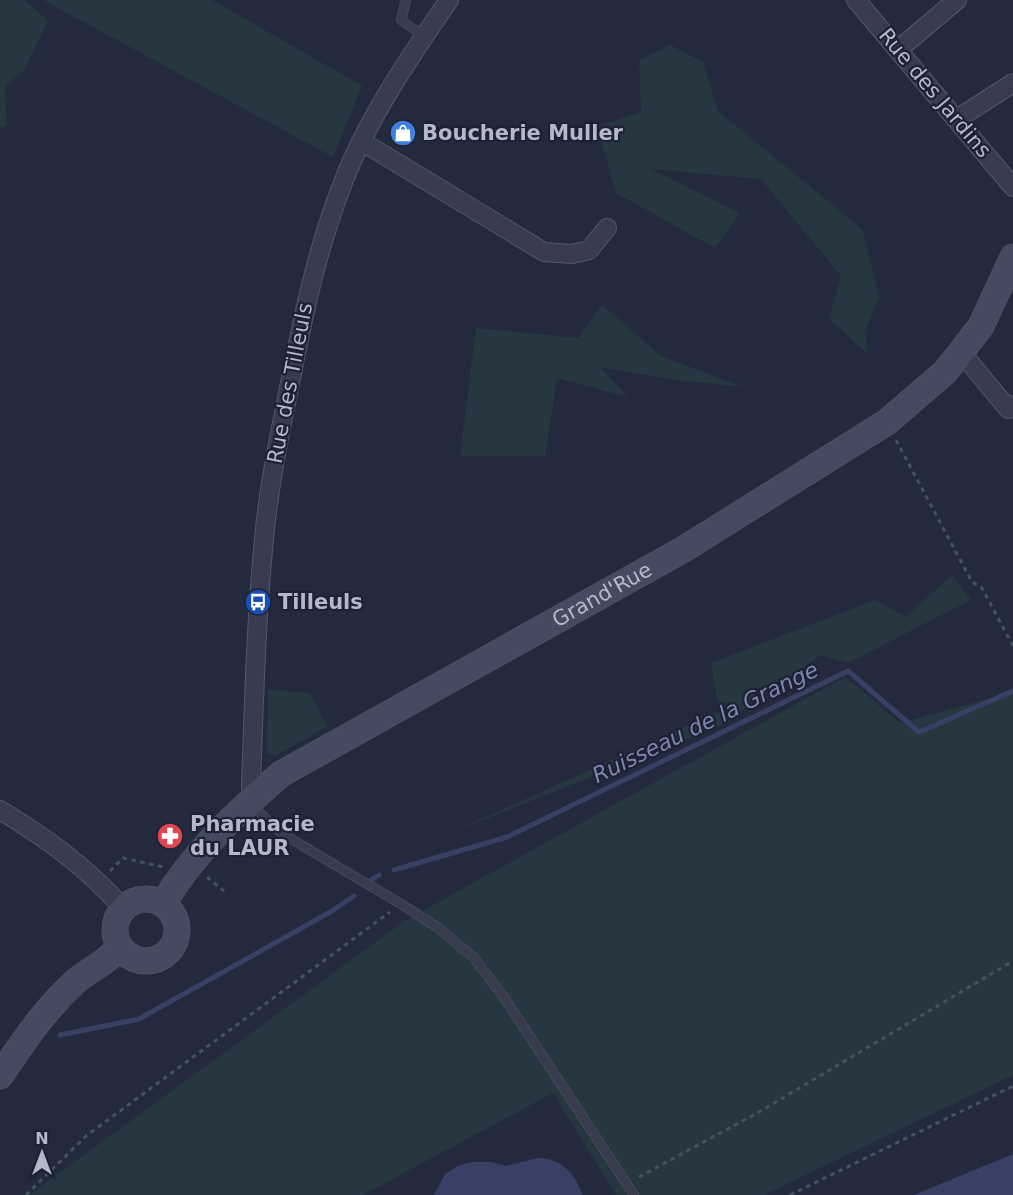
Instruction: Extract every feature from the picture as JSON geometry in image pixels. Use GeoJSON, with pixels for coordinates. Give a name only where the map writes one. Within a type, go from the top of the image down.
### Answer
{"type":"FeatureCollection","features":[{"type":"Feature","properties":{"kind":"street","name":"Rue des Tilleuls"},"geometry":{"type":"LineString","coordinates":[[252,799],[258,602],[264,537],[272,475],[311,281],[344,179],[361,141],[424,36],[449,0]]}},
{"type":"Feature","properties":{"kind":"street","name":"Rue des Jardins"},"geometry":{"type":"LineString","coordinates":[[856,0],[1013,187]]}},
{"type":"Feature","properties":{"kind":"street"},"geometry":{"type":"LineString","coordinates":[[899,49],[957,0]]}},
{"type":"Feature","properties":{"kind":"street"},"geometry":{"type":"LineString","coordinates":[[957,119],[1013,82]]}},
{"type":"Feature","properties":{"kind":"street"},"geometry":{"type":"LineString","coordinates":[[361,141],[544,252],[572,254],[589,250],[607,228]]}},
{"type":"Feature","properties":{"kind":"street","name":"Grand'Rue"},"geometry":{"type":"LineString","coordinates":[[163,904],[181,874],[252,799],[281,774],[675,554],[887,422],[945,372],[981,326],[1013,258]]}},
{"type":"Feature","properties":{"kind":"street"},"geometry":{"type":"LineString","coordinates":[[961,352],[1008,409],[1013,405]]}},
{"type":"Feature","properties":{"kind":"street"},"geometry":{"type":"LineString","coordinates":[[0,810],[44,837],[75,861],[124,909]]}},
{"type":"Feature","properties":{"kind":"street"},"geometry":{"type":"LineString","coordinates":[[142,899],[163,904],[175,919],[176,939],[172,948],[165,955],[146,961],[127,955],[120,948],[115,928],[124,909],[142,899]]}},
{"type":"Feature","properties":{"kind":"street"},"geometry":{"type":"LineString","coordinates":[[0,1076],[39,1018],[78,979],[114,956],[120,948]]}},
{"type":"Feature","properties":{"kind":"lane"},"geometry":{"type":"LineString","coordinates":[[406,0],[401,20],[424,36]]}},
{"type":"Feature","properties":{"kind":"lane"},"geometry":{"type":"LineString","coordinates":[[252,799],[256,809],[281,833],[437,927],[472,957],[503,996],[634,1195]]}},
{"type":"Feature","properties":{"kind":"path"},"geometry":{"type":"LineString","coordinates":[[887,422],[972,582],[982,588],[1013,646]]}},
{"type":"Feature","properties":{"kind":"path"},"geometry":{"type":"LineString","coordinates":[[107,874],[123,858],[170,868]]}},
{"type":"Feature","properties":{"kind":"path"},"geometry":{"type":"LineString","coordinates":[[26,1195],[86,1136],[401,904]]}},
{"type":"Feature","properties":{"kind":"path"},"geometry":{"type":"LineString","coordinates":[[627,1183],[769,1106],[1013,961]]}},
{"type":"Feature","properties":{"kind":"path"},"geometry":{"type":"LineString","coordinates":[[790,1195],[1013,1086]]}},
{"type":"Feature","properties":{"kind":"shaded area"},"geometry":{"type":"Polygon","coordinates":[[[0,0],[25,0],[48,21],[24,70],[5,87],[7,125],[0,129],[0,0]]]}},
{"type":"Feature","properties":{"kind":"shaded area"},"geometry":{"type":"Polygon","coordinates":[[[43,0],[212,0],[362,86],[333,157],[43,0]]]}},
{"type":"Feature","properties":{"kind":"shaded area"},"geometry":{"type":"Polygon","coordinates":[[[670,45],[703,62],[718,111],[862,229],[879,297],[865,333],[868,354],[829,319],[841,276],[761,179],[651,169],[740,213],[715,248],[616,193],[597,126],[641,112],[639,60],[670,45]]]}},
{"type":"Feature","properties":{"kind":"shaded area"},"geometry":{"type":"Polygon","coordinates":[[[602,305],[661,356],[743,387],[677,380],[600,367],[628,397],[557,378],[545,456],[460,456],[476,328],[578,338],[602,305]]]}},
{"type":"Feature","properties":{"kind":"shaded area"},"geometry":{"type":"Polygon","coordinates":[[[952,575],[971,600],[848,663],[821,655],[722,725],[453,832],[719,711],[711,663],[875,600],[906,617],[952,575]]]}},
{"type":"Feature","properties":{"kind":"shaded area"},"geometry":{"type":"Polygon","coordinates":[[[845,677],[900,723],[1013,692],[1013,1075],[764,1195],[616,1195],[553,1093],[363,1195],[29,1195],[406,920],[845,677]]]}},
{"type":"Feature","properties":{"kind":"shaded area"},"geometry":{"type":"Polygon","coordinates":[[[268,690],[310,693],[327,727],[275,756],[267,753],[268,690]]]}},
{"type":"Feature","properties":{"kind":"water"},"geometry":{"type":"Polygon","coordinates":[[[1013,1154],[1013,1195],[914,1195],[1013,1154]]]}},
{"type":"Feature","properties":{"kind":"water"},"geometry":{"type":"Polygon","coordinates":[[[538,1158],[560,1164],[572,1174],[582,1195],[434,1195],[445,1174],[458,1166],[472,1162],[491,1162],[506,1166],[538,1158]]]}},
{"type":"Feature","properties":{"kind":"waterway","name":"Ruisseau de la Grange"},"geometry":{"type":"LineString","coordinates":[[394,870],[507,837],[848,671],[919,732],[1013,691]]}},
{"type":"Feature","properties":{"kind":"waterway","name":"Ruisseau de la Grange"},"geometry":{"type":"LineString","coordinates":[[370,881],[379,875]]}},
{"type":"Feature","properties":{"kind":"waterway","name":"Ruisseau de la Grange"},"geometry":{"type":"LineString","coordinates":[[60,1035],[139,1019],[332,911],[354,896]]}},
{"type":"Feature","properties":{"kind":"place","name":"Boucherie Muller"},"geometry":{"type":"Point","coordinates":[403,133]}},
{"type":"Feature","properties":{"kind":"place","name":"Tilleuls"},"geometry":{"type":"Point","coordinates":[258,602]}},
{"type":"Feature","properties":{"kind":"place","name":"Pharmacie du LAUR"},"geometry":{"type":"Point","coordinates":[170,836]}}]}
